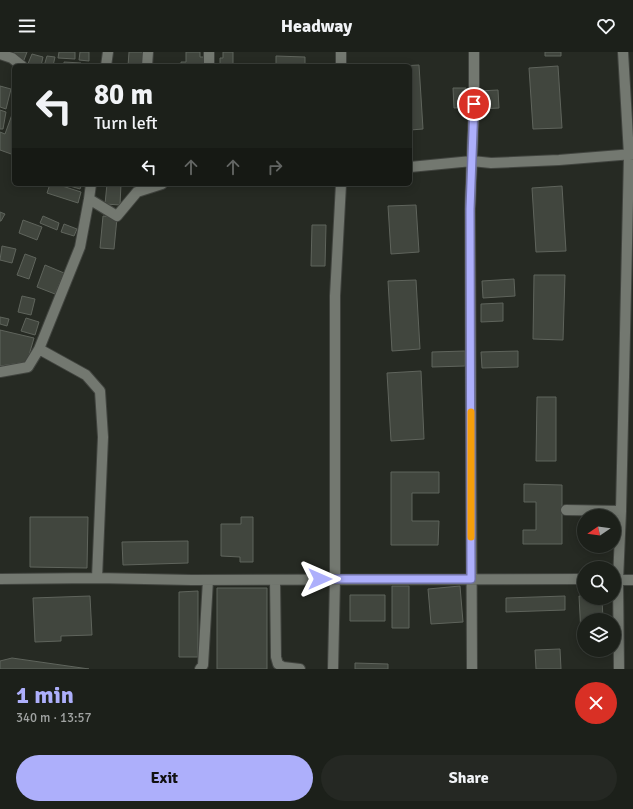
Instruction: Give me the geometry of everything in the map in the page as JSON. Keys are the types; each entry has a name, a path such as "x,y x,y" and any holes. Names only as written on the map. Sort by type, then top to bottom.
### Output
{"street":[{"path":"106,64 108,52"},
{"path":"147,64 148,52"},
{"path":"209,52 209,64"},
{"path":"341,52 341,64"},
{"path":"472,669 470,209 474,104 474,52"},
{"path":"621,511 629,286 631,155 623,52"},
{"path":"0,54 12,58 20,64"},
{"path":"412,167 472,161 491,163 529,162 631,155"},
{"path":"0,372 28,367 39,349 80,247 90,199 91,186"},
{"path":"90,199 116,216 138,188 150,186"},
{"path":"333,669 336,296 341,186"},
{"path":"39,349 86,375 100,391 103,437 97,578"},
{"path":"566,510 577,510"},
{"path":"0,579 577,579"},
{"path":"200,669 203,665 208,580"},
{"path":"275,580 276,657 278,664 283,667 300,669"},
{"path":"621,580 633,580"},
{"path":"617,605 619,669"}],"building":[{"path":"14,52 27,52 24,60 13,57"},
{"path":"59,52 75,52 75,59 58,58"},
{"path":"80,52 89,52 89,61 79,60"},
{"path":"129,52 147,52 146,64 128,64"},
{"path":"186,52 200,52 200,57 204,57 204,64 181,64 181,62 186,62"},
{"path":"223,52 233,52 233,64 220,64 220,58 223,58"},
{"path":"545,52 561,52 561,56 545,56"},
{"path":"32,54 43,57 41,64 28,64"},
{"path":"47,56 55,57 53,64 45,64"},
{"path":"276,56 305,57 305,64 276,64"},
{"path":"64,62 81,63 81,64 64,64"},
{"path":"412,65 419,65 423,129 412,130"},
{"path":"558,66 562,128 533,129 529,68"},
{"path":"0,86 11,89 6,109 0,107"},
{"path":"453,88 466,88 468,107 454,108"},
{"path":"498,90 499,108 480,109 479,91"},
{"path":"0,110 6,112 3,129 0,129"},
{"path":"12,115 12,154 0,150 0,132 5,134"},
{"path":"49,186 62,186 81,192 78,203 47,193"},
{"path":"70,186 81,186 80,189"},
{"path":"107,186 121,186 120,205 105,204"},
{"path":"562,186 566,251 536,252 532,188"},
{"path":"416,205 419,252 391,254 388,206"},
{"path":"0,212 5,214 1,221 0,221"},
{"path":"43,216 59,223 57,230 40,223"},
{"path":"103,216 117,218 114,249 100,248"},
{"path":"23,220 42,227 37,240 19,233"},
{"path":"64,224 77,229 74,236 61,232"},
{"path":"312,225 326,225 325,266 311,266"},
{"path":"2,246 16,249 12,263 0,260"},
{"path":"25,254 36,258 29,279 17,275"},
{"path":"45,265 64,273 55,294 37,287"},
{"path":"534,275 565,275 563,340 533,339"},
{"path":"514,279 515,296 483,298 482,281"},
{"path":"416,280 420,349 392,351 388,281"},
{"path":"22,296 35,299 31,315 18,312"},
{"path":"503,303 503,321 481,322 481,304"},
{"path":"0,317 9,319 7,326 0,324"},
{"path":"26,318 39,322 35,335 21,331"},
{"path":"0,330 34,338 27,362 0,366"},
{"path":"465,351 465,366 432,367 432,352"},
{"path":"518,351 518,367 482,368 481,352"},
{"path":"421,371 424,439 391,441 387,373"},
{"path":"537,397 556,397 556,461 536,461"},
{"path":"391,472 439,472 439,493 412,493 412,521 439,521 438,545 391,545"},
{"path":"524,484 562,485 562,544 523,544 523,530 536,530 536,502 524,502"},
{"path":"30,517 88,517 87,568 30,567"},
{"path":"241,517 253,517 253,562 240,562 240,557 221,556 221,524 241,524"},
{"path":"188,541 188,563 123,565 122,542"},
{"path":"392,586 409,586 409,628 392,628"},
{"path":"460,586 463,622 431,624 428,589"},
{"path":"217,588 267,588 267,669 217,669"},
{"path":"198,591 198,657 179,657 179,592"},
{"path":"350,595 385,595 385,621 350,621"},
{"path":"90,596 92,635 61,636 61,641 35,642 33,598"},
{"path":"565,596 565,610 506,612 506,598"},
{"path":"579,605 602,605 603,613 580,613"},
{"path":"560,649 561,669 536,669 535,650"},
{"path":"12,658 89,669 0,669 0,661"},
{"path":"355,663 388,664 388,669 355,669"}],"slow traffic":[{"path":"471,412 471,537"}],"route":[{"path":"320,579 471,579 470,209 474,104"}]}
